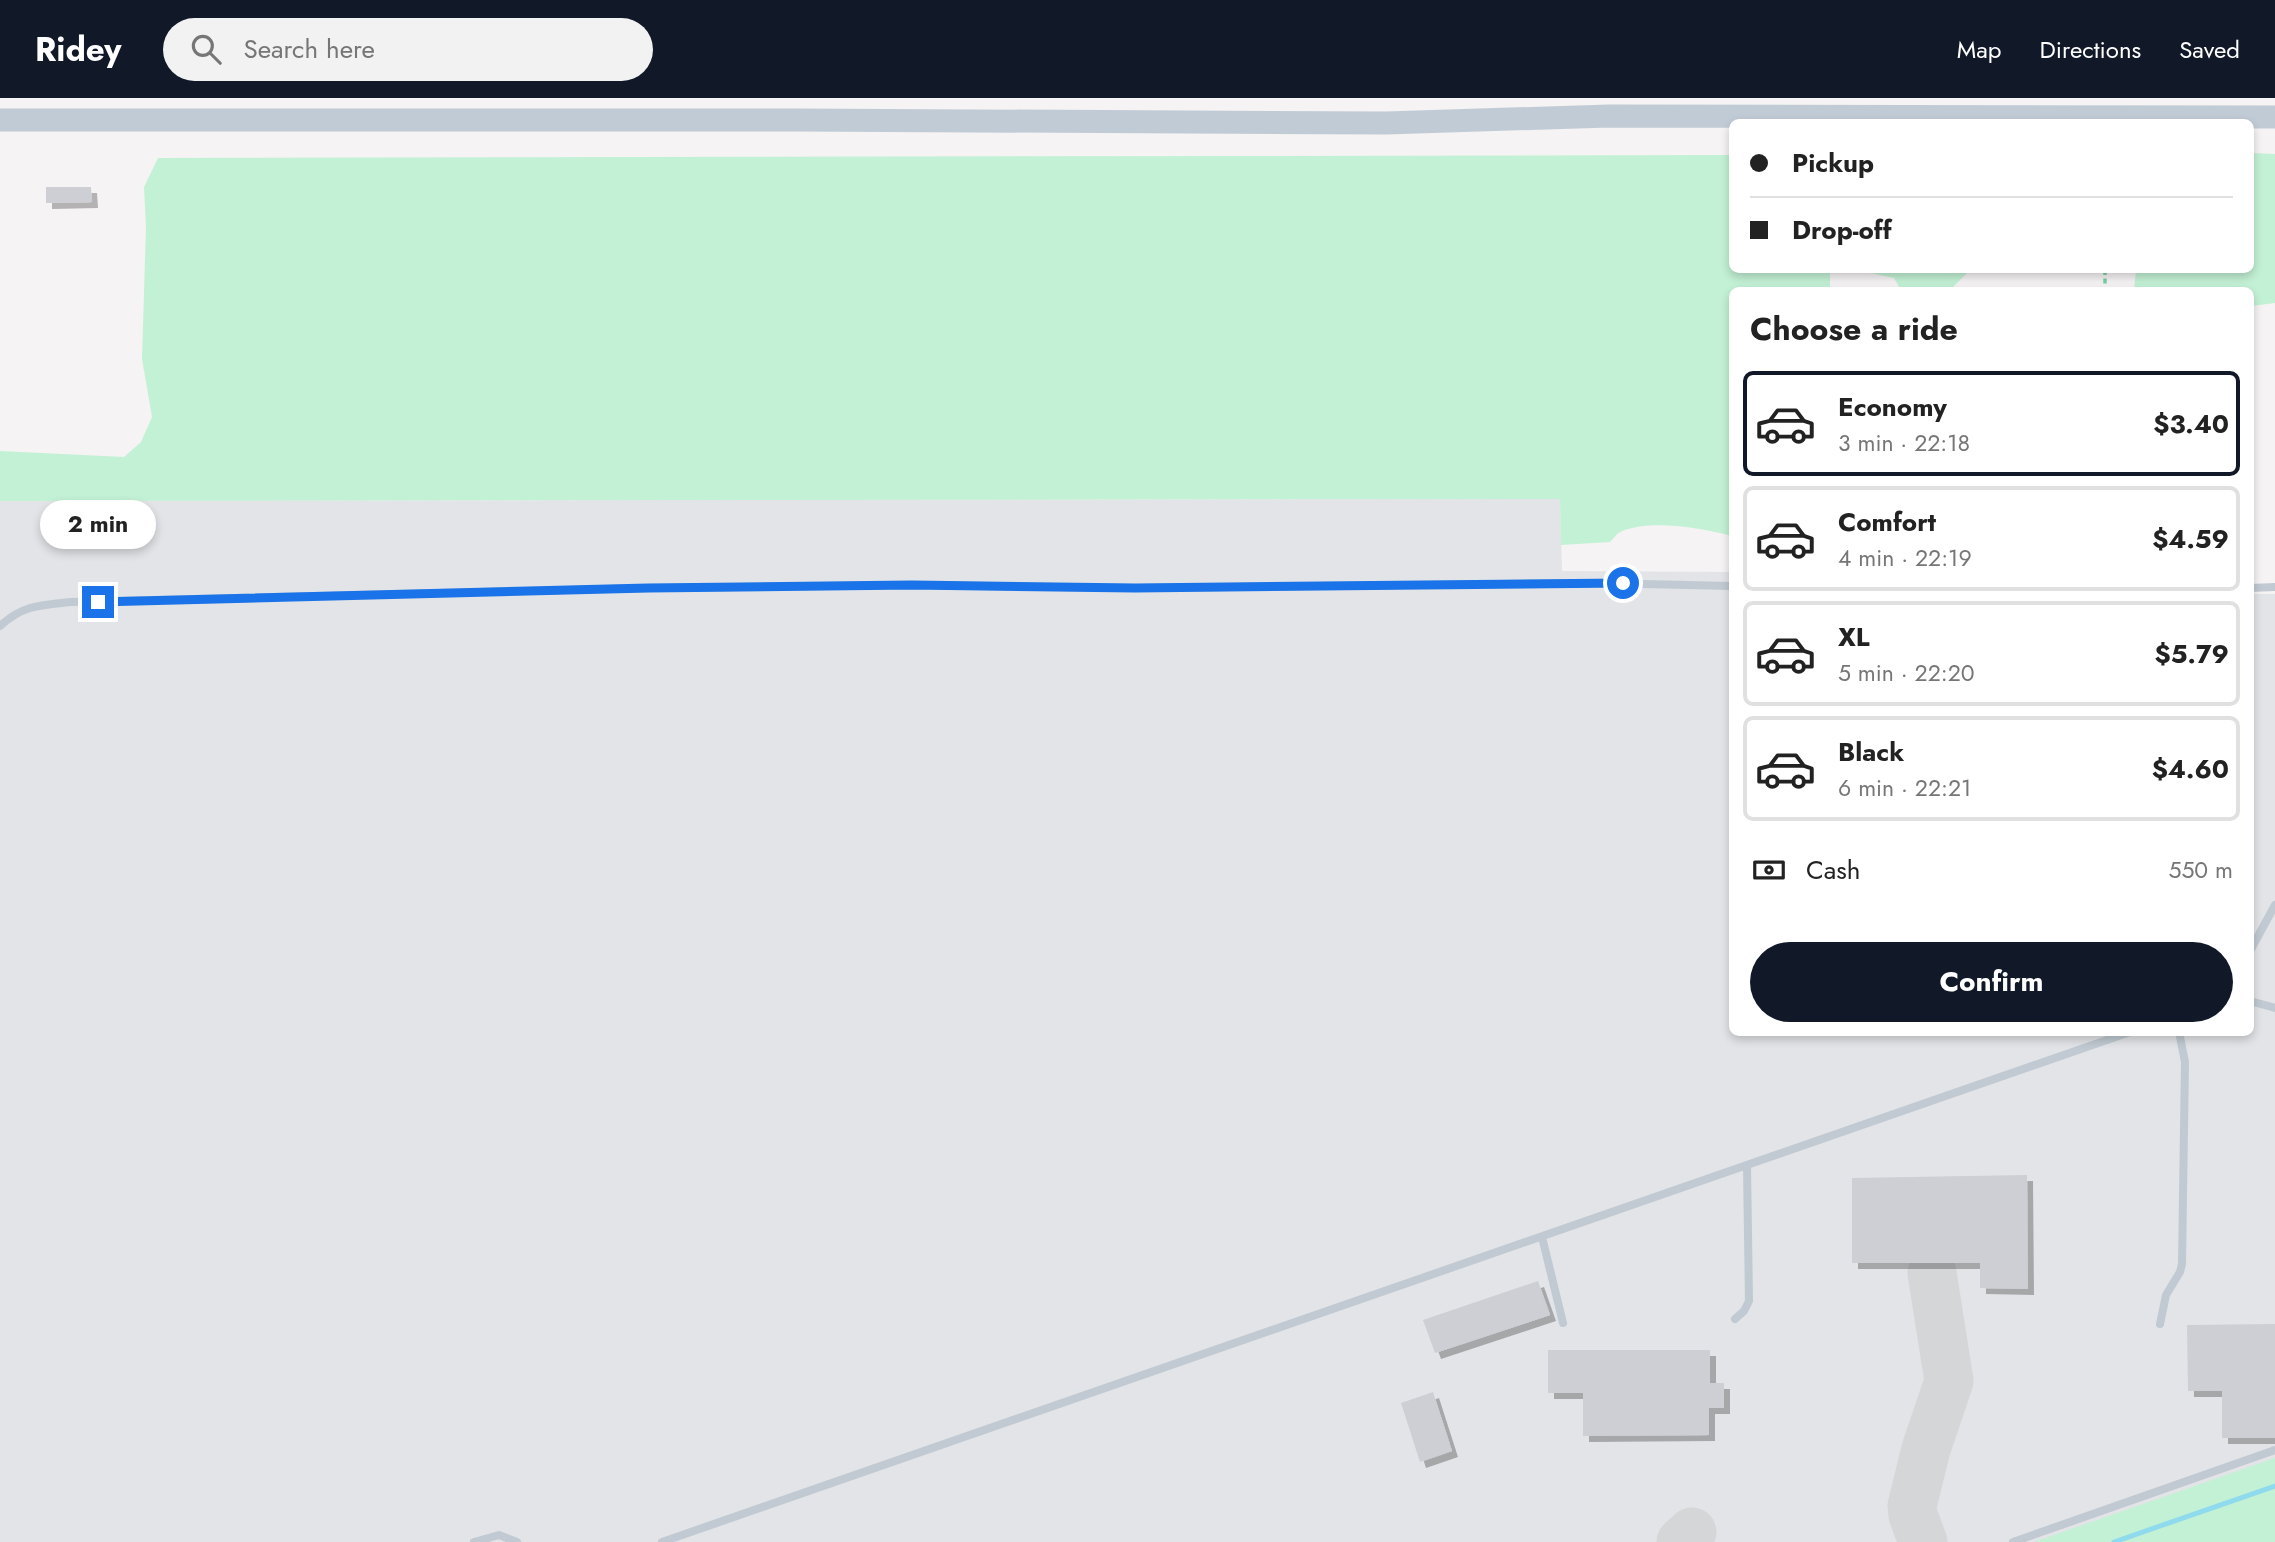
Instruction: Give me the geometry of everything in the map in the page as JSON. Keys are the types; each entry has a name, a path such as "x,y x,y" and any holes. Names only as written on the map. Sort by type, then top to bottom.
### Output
{"main road":[{"path":"0,120 1386,123 1623,116 2275,117"}],"lane":[{"path":"0,626 12,615 32,606 71,602 648,588 912,585 1149,588 1583,583 1729,586"},
{"path":"2254,588 2275,587"},
{"path":"2254,944 2275,905"},
{"path":"2254,1002 2275,1008"},
{"path":"662,1542 2119,1036"},
{"path":"2160,1324 2166,1295 2182,1264 2185,1062 2180,1036"},
{"path":"1735,1319 1744,1311 1749,1301 1747,1166"},
{"path":"1542,1237 1563,1323"},
{"path":"2012,1542 2275,1450"},
{"path":"474,1542 499,1535 517,1542"}],"shaded area":[{"path":"1560,499 1562,571 1729,572 1729,1036 2254,1036 2254,594 2275,594 2275,1542 0,1542 0,501"}],"green space":[{"path":"2254,153 2275,154 2275,303 2254,306 2254,287 2134,287 2136,273 2254,273"},
{"path":"1729,155 1729,273 1830,273 1830,287 1729,287 1729,535 1662,525 1634,527 1617,534 1610,542 1561,545 1560,499 0,501 0,451 124,457 141,442 152,417 142,359 146,227 144,187 158,158"},
{"path":"1871,273 1967,273 1954,287 1899,287 1894,278"},
{"path":"2275,1458 2275,1542 2034,1542"}],"building":[{"path":"46,187 91,187 92,202 46,203"},
{"path":"2027,1175 2028,1289 1980,1288 1980,1263 1852,1263 1852,1178"},
{"path":"1538,1281 1550,1315 1435,1353 1423,1320"},
{"path":"2275,1324 2275,1438 2222,1438 2222,1391 2188,1391 2187,1325"},
{"path":"1548,1350 1710,1350 1710,1383 1724,1383 1724,1408 1709,1408 1709,1435 1583,1436 1583,1393 1548,1393"},
{"path":"1433,1392 1452,1451 1420,1462 1401,1403"}],"waterway":[{"path":"2114,1542 2275,1486"}],"taxiway":[{"path":"1923,1542 1912,1506 1926,1449 1949,1381 1932,1273"},
{"path":"1681,1542 1692,1532"}],"route":[{"path":"98,602 648,588 912,585 1135,588 1623,583"}]}
